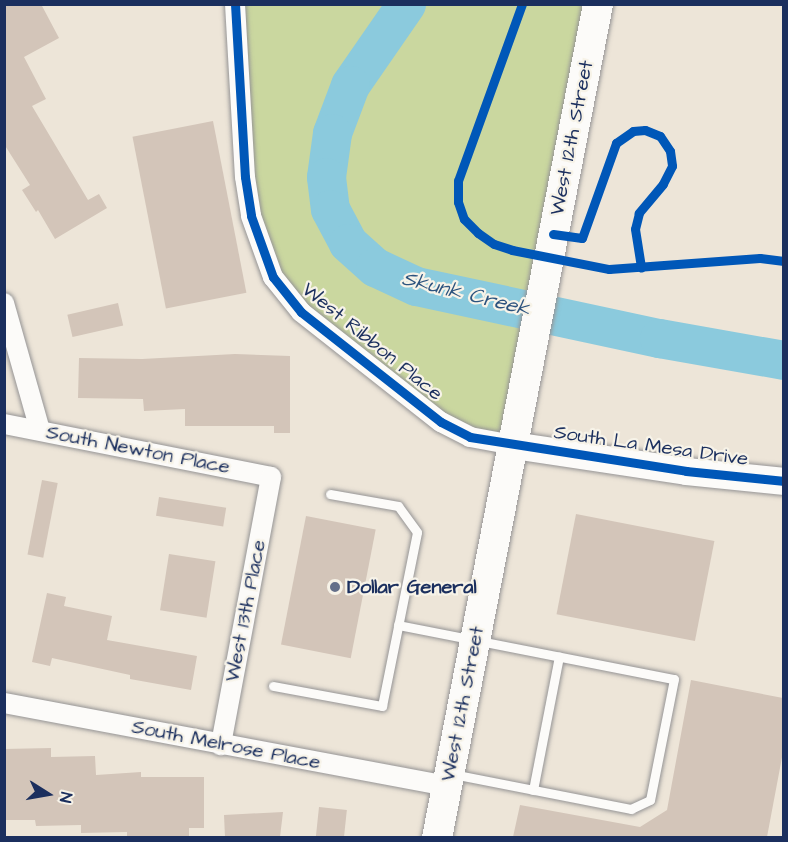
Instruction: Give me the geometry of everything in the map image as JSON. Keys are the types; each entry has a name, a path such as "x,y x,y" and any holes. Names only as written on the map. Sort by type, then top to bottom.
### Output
{"main road":[{"name":"West 12th Street","path":"437,837 598,4"}],"street":[{"name":"West Ribbon Place","path":"236,4 244,177 251,216 273,277 301,312 441,422 470,436 513,445"},
{"path":"4,303 40,430"},
{"name":"South Newton Place","path":"4,424 271,477"},
{"name":"South La Mesa Drive","path":"513,445 686,471 783,482"},
{"name":"West 13th Place","path":"221,745 271,477"},
{"name":"South Melrose Place","path":"4,703 221,745 448,779"}],"lane":[{"path":"273,686 382,706 417,532 398,506 330,494"},
{"path":"398,625 674,679 650,800 631,809 533,790 448,779"},
{"path":"533,790 559,656"}],"green space":[{"path":"233,5 599,5 513,445 441,422 301,312 265,261"}],"building":[{"path":"4,4 41,4 59,38 24,57 46,99 32,106 88,200 99,194 107,208 55,239 38,210 36,212 22,190 30,185 4,144"},
{"path":"213,121 246,293 166,308 133,137"},
{"path":"118,303 123,325 73,337 67,315"},
{"path":"235,354 290,356 290,433 274,433 274,426 185,426 185,409 144,411 143,399 78,398 79,358 142,359"},
{"path":"42,480 58,483 43,558 27,555"},
{"path":"159,497 226,508 223,526 156,516"},
{"path":"576,514 714,541 695,641 557,614"},
{"path":"306,516 376,530 351,658 281,645"},
{"path":"169,554 215,561 207,618 160,610"},
{"path":"47,593 66,597 64,606 112,616 107,640 197,656 191,690 130,679 130,675 52,658 50,666 32,662"},
{"path":"691,680 783,698 783,752 767,837 513,837 520,805 640,827 667,810"},
{"path":"51,748 51,757 95,756 96,775 141,772 141,777 204,777 204,828 189,828 189,837 127,837 127,832 81,833 81,825 36,826 35,820 4,820 4,749"},
{"path":"319,807 347,810 344,838 316,837"},
{"path":"283,812 280,837 225,837 224,815"}],"waterway":[{"name":"Skunk Creek","path":"406,4 350,85 332,133 326,177 330,209 348,243 375,267 416,286 659,338 784,360"}],"cycle path":[{"path":"235,4 245,177 251,216 273,277 301,312 441,422 470,437 686,471 784,481"},
{"path":"522,4 458,181 458,202 464,219 478,233 494,244 512,250 609,269 760,258 784,261"},
{"path":"553,234 582,238 616,143 633,131 645,130 660,136 670,151 672,166 663,184 639,213 635,229 641,268"}],"place":[{"name":"Dollar General","path":"335,587"}]}
